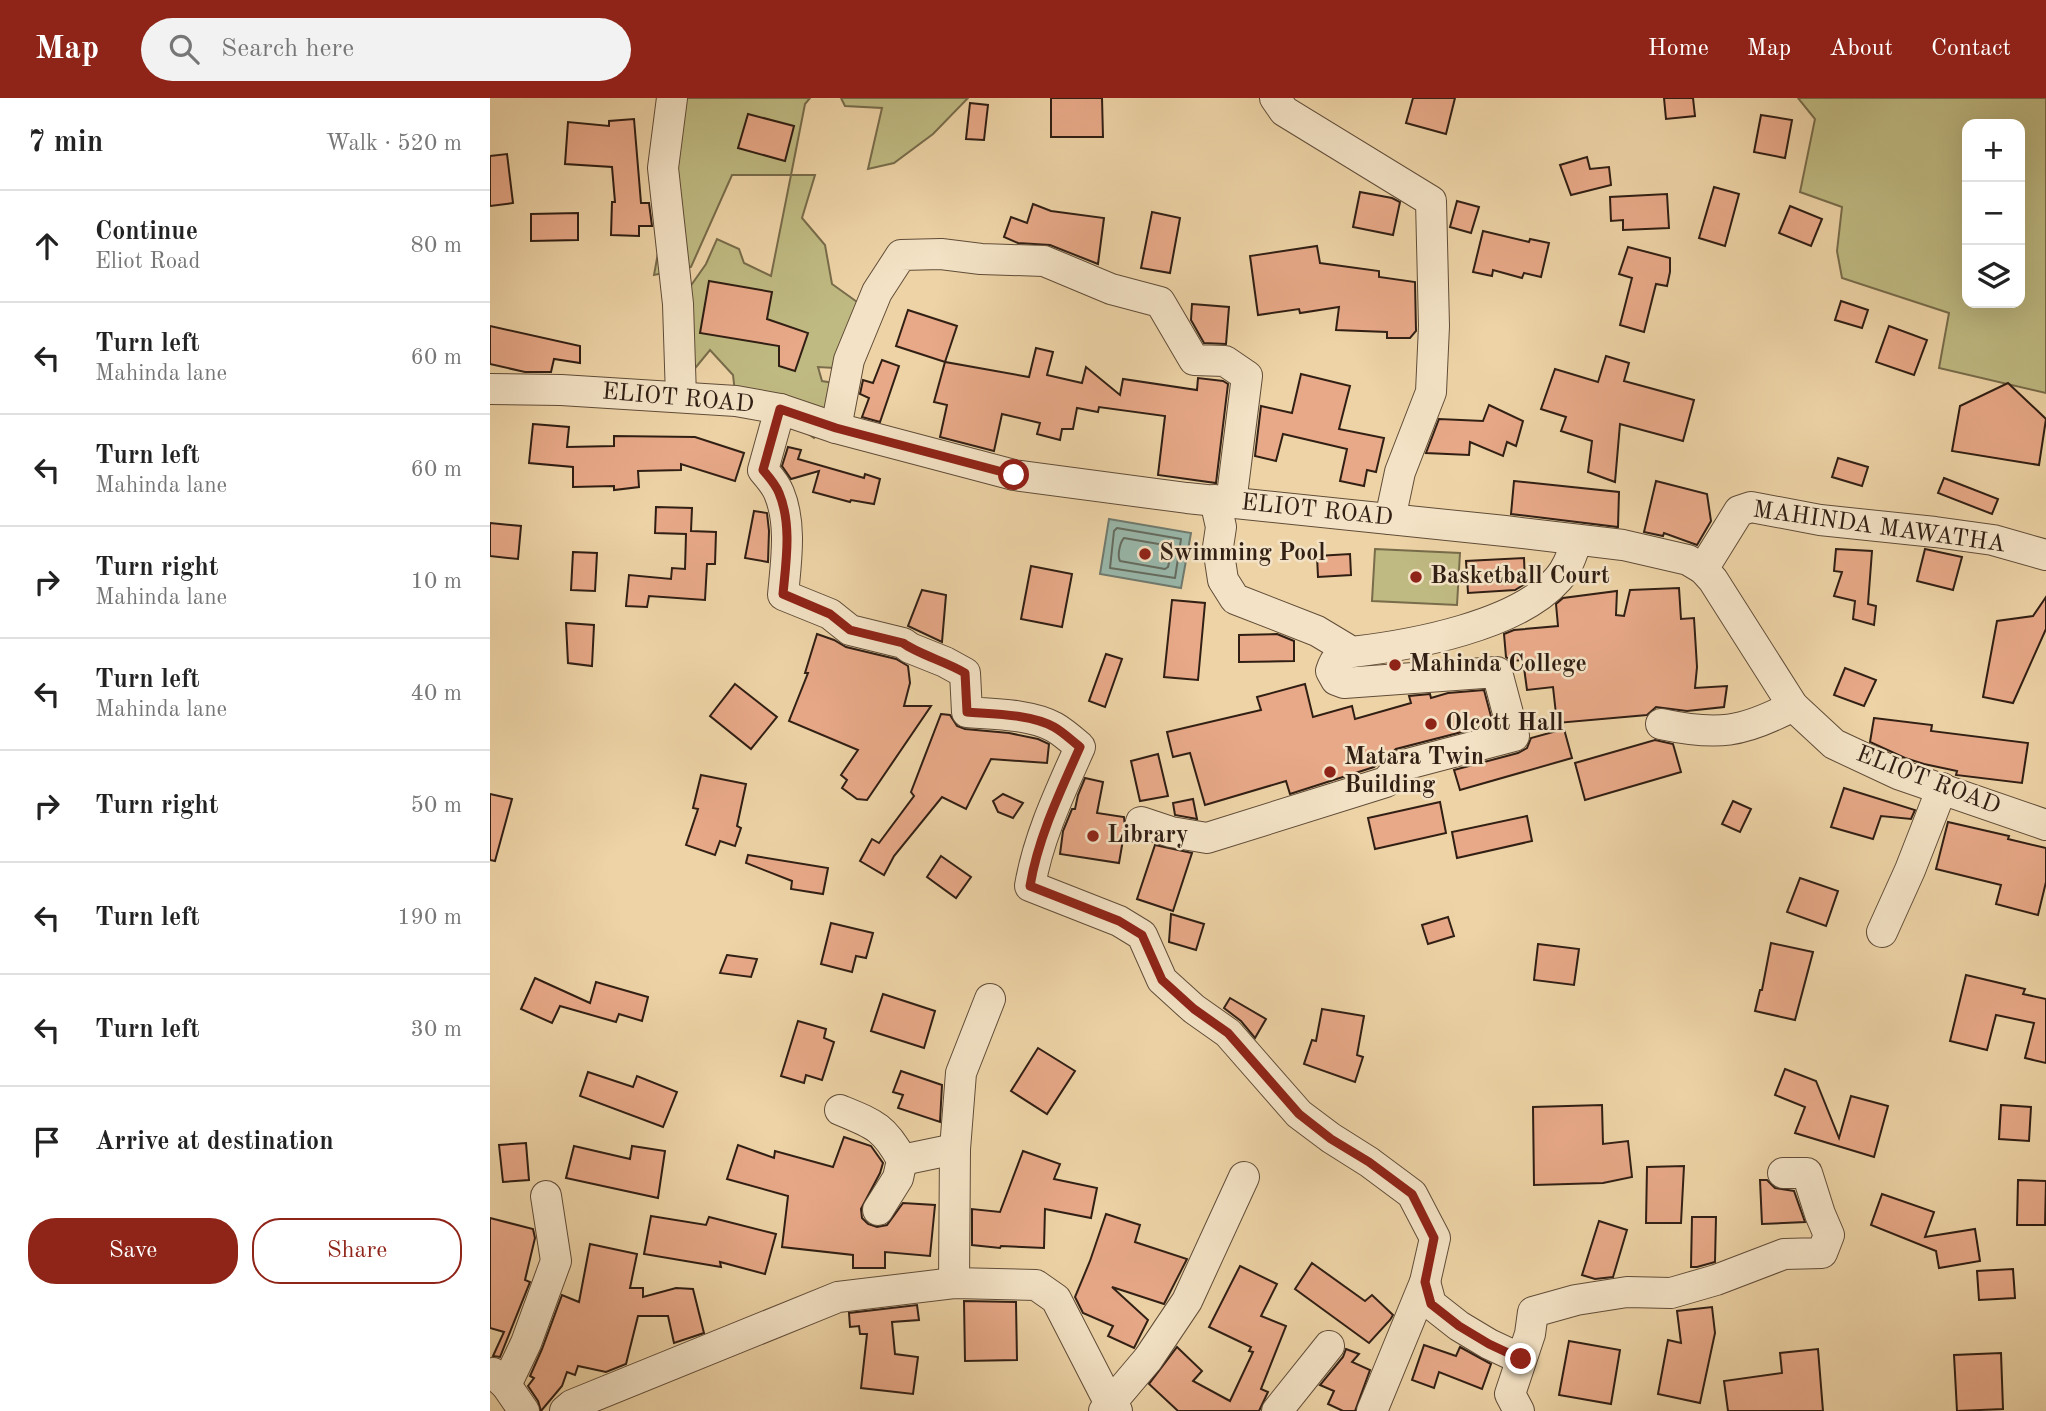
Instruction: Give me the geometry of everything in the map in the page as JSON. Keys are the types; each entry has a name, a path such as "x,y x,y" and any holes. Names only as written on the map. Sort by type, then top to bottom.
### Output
{"street":[{"path":"672,98 663,168 676,279 681,397"},
{"path":"1275,98 1284,111 1431,201 1434,326 1432,392 1400,472 1390,519"},
{"path":"836,428 849,360 877,292 901,255 941,254 981,260 1044,261 1111,289 1160,302 1194,360 1225,361 1247,376 1223,501 1218,547 1223,580 1235,599 1252,608 1317,631 1352,652"},
{"name":"ELIOT ROAD","path":"490,389 736,401 780,409 836,428 1014,475 1623,545 1688,560 1703,569 1713,580 1793,706 1834,744 1898,774 2046,825"},
{"path":"780,409 763,470 779,490 785,511 787,539 783,594 830,614 850,630 903,643 965,673 967,712 1039,721 1054,727 1080,747 1058,797 1030,886 1119,921 1142,935 1162,980 1194,1009 1228,1033 1299,1114 1412,1194 1434,1238 1425,1282 1372,1411"},
{"name":"MAHINDA MAWATHA","path":"1703,569 1739,511 1751,507 1820,520 1993,540 2046,555"},
{"path":"1141,822 1171,832 1207,838 1386,782 1400,766 1514,736 1497,672 1345,683 1336,680 1331,671 1339,655 1457,632 1489,622 1545,593 1560,577 1577,540"},
{"path":"1661,724 1705,732 1723,732 1757,723 1793,706"},
{"path":"1882,932 1942,788"},
{"path":"954,1283 955,1149 961,1073 990,999"},
{"path":"839,1110 875,1124 894,1145 902,1160 898,1178 878,1210"},
{"path":"902,1160 955,1149"},
{"path":"1519,1411 1510,1394 1533,1312 1576,1300 1627,1292 1671,1293 1716,1280 1749,1265 1784,1254 1822,1253 1829,1235 1807,1173 1783,1173"},
{"path":"565,1411 572,1405 838,1297 954,1283 1035,1285 1056,1299 1110,1409 1187,1301 1244,1177"},
{"path":"524,1411 498,1377 526,1343 556,1261 545,1196"},
{"path":"1425,1282 1431,1304 1459,1326 1521,1359"},
{"path":"1277,1411 1329,1346"}],"shaded area":[{"path":"686,98 810,98 805,104 791,175 732,175 691,267 654,275"},
{"path":"841,98 968,98 933,134 894,163 868,169 882,108 845,106"},
{"path":"1798,98 2046,98 2046,393 1939,368 1949,313 1842,278 1837,251 1842,207 1800,192 1815,119"},
{"path":"791,175 815,175 802,218 825,245 832,284 860,304 835,368 818,367 822,381 840,384 832,420 814,438 787,419 736,401 733,375 710,350 692,372 678,304 706,264 717,239 739,249 744,263 771,276"},
{"name":"Basketball Court","path":"1375,549 1460,553 1457,605 1372,601"}],"water":[{"name":"Swimming Pool","path":"1109,519 1191,533 1181,588 1100,574"}],"building":[{"path":"1051,98 1102,98 1103,137 1051,137"},
{"path":"1413,98 1455,98 1446,134 1406,123"},
{"path":"1664,98 1693,98 1695,116 1666,119"},
{"path":"970,103 988,105 984,140 966,139"},
{"path":"748,114 794,126 785,161 738,148"},
{"path":"1761,115 1792,120 1785,158 1754,152"},
{"path":"634,119 641,203 649,203 652,226 639,226 639,236 611,235 612,202 615,202 612,167 565,164 568,122 609,126 609,121"},
{"path":"507,154 513,203 490,206 490,156"},
{"path":"1587,157 1590,169 1609,167 1611,185 1571,195 1560,165"},
{"path":"1714,187 1739,194 1725,246 1699,238"},
{"path":"1360,192 1400,202 1393,235 1353,227"},
{"path":"1667,194 1669,228 1623,230 1623,220 1611,221 1610,197"},
{"path":"1457,201 1479,207 1471,233 1450,227"},
{"path":"1033,204 1051,211 1104,218 1098,264 1050,245 1018,243 1004,237 1011,217 1027,223"},
{"path":"1790,206 1822,219 1811,246 1779,233"},
{"path":"1152,212 1180,218 1170,273 1141,268"},
{"path":"578,213 578,240 531,241 531,214"},
{"path":"1483,231 1529,242 1530,239 1549,243 1541,277 1524,273 1522,278 1493,270 1492,276 1473,272"},
{"path":"1317,246 1320,263 1379,271 1379,277 1415,282 1416,331 1410,338 1387,338 1387,332 1336,330 1339,307 1300,313 1299,309 1258,315 1250,256"},
{"path":"1628,247 1670,258 1667,286 1656,284 1644,332 1620,325 1632,278 1619,274"},
{"path":"709,281 772,292 767,319 808,333 795,371 779,366 779,346 700,333"},
{"path":"1841,301 1868,310 1862,328 1835,320"},
{"path":"1192,304 1229,307 1226,344 1204,343 1191,320"},
{"path":"908,310 957,326 945,362 896,346"},
{"path":"490,326 580,346 580,363 554,359 551,372 525,372 490,364"},
{"path":"1889,326 1927,340 1914,375 1876,362"},
{"path":"1036,348 1053,352 1047,375 1082,383 1086,367 1120,395 1123,379 1197,390 1198,378 1228,384 1216,483 1158,475 1165,416 1099,407 1098,412 1077,408 1073,429 1062,429 1060,440 1037,434 1040,423 1002,414 994,451 940,437 947,405 934,402 945,362 1029,377"},
{"path":"1606,356 1629,363 1624,381 1694,400 1683,441 1620,424 1615,482 1588,472 1592,441 1561,431 1566,417 1541,409 1555,369 1598,382"},
{"path":"882,360 899,366 880,422 862,417 869,398 860,394 863,380 873,383"},
{"path":"1301,374 1350,386 1339,429 1384,438 1376,472 1367,470 1364,486 1340,481 1347,449 1283,434 1276,461 1255,456 1261,406 1292,413"},
{"path":"2008,383 2046,419 2039,465 1952,451 1960,406"},
{"path":"1489,405 1523,421 1516,446 1507,442 1503,456 1470,442 1469,455 1426,453 1439,419 1483,421"},
{"path":"533,424 569,427 567,447 614,446 614,436 695,437 744,453 735,481 681,464 681,470 638,471 639,487 614,490 614,486 573,487 573,467 529,463"},
{"path":"788,447 801,450 798,459 864,478 865,474 880,479 874,504 850,502 813,492 819,471 791,479 782,466"},
{"path":"1838,458 1868,467 1862,486 1832,477"},
{"path":"1944,478 1998,499 1992,514 1938,493"},
{"path":"1514,481 1619,492 1618,527 1511,514"},
{"path":"1656,481 1707,494 1711,521 1697,545 1664,533 1663,536 1644,532"},
{"path":"656,507 692,508 691,531 716,532 715,564 707,564 705,600 649,596 647,607 626,606 629,575 671,579 672,568 685,569 686,534 655,533"},
{"path":"754,511 767,513 768,562 745,558"},
{"path":"490,523 521,526 518,559 490,556"},
{"path":"1836,549 1872,551 1868,604 1876,606 1874,625 1853,619 1855,601 1834,596 1842,572 1834,571"},
{"path":"1925,549 1962,557 1953,590 1917,581"},
{"path":"573,552 597,553 595,591 571,590"},
{"path":"1350,554 1351,575 1318,577 1317,556"},
{"path":"1524,558 1525,584 1515,590 1468,593 1466,561"},
{"path":"1031,566 1072,574 1062,627 1021,619"},
{"path":"1679,588 1681,619 1694,618 1697,667 1695,688 1727,686 1724,707 1687,711 1656,707 1647,715 1557,723 1553,687 1527,690 1523,660 1511,661 1506,657 1504,634 1514,630 1558,626 1556,604 1563,598 1617,591 1616,615 1624,616 1630,590"},
{"path":"922,590 946,595 942,642 908,626"},
{"path":"2046,597 2046,629 2013,703 1983,697 1997,621 2033,616"},
{"path":"1172,600 1205,603 1198,680 1164,677"},
{"path":"566,623 594,625 592,666 568,663"},
{"path":"817,634 846,647 896,659 908,666 910,683 904,706 931,706 867,800 857,799 842,788 847,780 841,775 858,750 789,721 808,673 805,673"},
{"path":"1277,634 1294,641 1294,661 1239,662 1239,635"},
{"path":"1106,654 1122,659 1105,707 1089,701"},
{"path":"1845,668 1876,680 1864,706 1834,695"},
{"path":"735,684 777,717 751,749 710,716"},
{"path":"1305,684 1313,717 1352,706 1355,719 1411,703 1409,696 1430,694 1431,698 1448,693 1484,690 1493,724 1396,749 1374,767 1290,794 1286,781 1205,805 1190,753 1173,757 1167,732 1261,710 1257,697"},
{"path":"941,714 950,715 957,726 965,729 1009,733 1049,744 1047,763 991,759 966,809 942,797 894,856 884,875 860,861 872,839 879,843 914,796 911,792"},
{"path":"1874,718 1932,725 1931,731 2028,743 2022,783 1956,775 1957,771 1905,758 1870,742"},
{"path":"1564,729 1572,758 1460,790 1454,770 1518,753 1527,748 1531,738"},
{"path":"1655,740 1673,744 1681,772 1585,800 1575,763"},
{"path":"1158,754 1168,796 1140,801 1131,761"},
{"path":"701,775 746,784 737,826 741,828 735,846 720,841 715,855 686,845 698,809 693,808"},
{"name":"Library","path":"1085,778 1103,782 1097,813 1124,817 1125,828 1119,863 1060,854 1063,831 1072,809 1075,809"},
{"path":"1844,788 1915,810 1911,819 1881,816 1873,839 1831,827"},
{"path":"490,794 512,799 495,861 490,860"},
{"path":"1003,794 1023,803 1013,818 998,812 993,801"},
{"path":"1193,799 1197,819 1175,815 1173,803"},
{"path":"1733,801 1751,809 1740,832 1722,824"},
{"path":"1440,802 1446,833 1375,849 1368,818"},
{"path":"1527,816 1532,841 1457,858 1452,832"},
{"path":"1948,822 2009,836 2008,839 2046,848 2046,882 2038,915 1996,904 2001,885 1936,869"},
{"path":"1155,845 1192,853 1173,911 1137,899"},
{"path":"748,855 828,868 823,894 791,889 792,881 746,863"},
{"path":"941,856 971,877 956,898 927,877"},
{"path":"1800,878 1838,891 1826,926 1787,912"},
{"path":"1171,914 1204,924 1196,950 1169,942"},
{"path":"1448,917 1454,936 1428,944 1422,925"},
{"path":"831,923 873,933 866,958 856,956 852,972 821,964"},
{"path":"1771,943 1813,952 1795,1020 1755,1011"},
{"path":"1538,944 1579,949 1574,985 1534,980"},
{"path":"727,955 757,959 751,977 720,973"},
{"path":"1966,975 2025,989 2023,994 2046,999 2046,1063 2025,1058 2034,1023 1996,1015 1987,1050 1950,1041"},
{"path":"535,978 590,1003 596,982 648,997 642,1021 619,1014 616,1022 560,1006 552,1023 521,1009"},
{"path":"883,994 935,1011 924,1048 871,1031"},
{"path":"1230,998 1266,1019 1255,1038 1241,1021 1224,1008"},
{"path":"1322,1009 1364,1016 1357,1055 1363,1057 1355,1082 1304,1064 1312,1040 1316,1041"},
{"path":"798,1021 826,1029 824,1038 834,1042 822,1080 806,1075 804,1083 781,1076"},
{"path":"1038,1048 1075,1071 1047,1114 1011,1091"},
{"path":"1785,1069 1816,1081 1839,1138 1851,1096 1888,1106 1874,1157 1795,1133 1805,1107 1775,1095"},
{"path":"901,1071 942,1085 940,1122 898,1108 903,1095 893,1092"},
{"path":"588,1072 633,1087 637,1076 677,1092 663,1127 580,1096"},
{"path":"1602,1105 1603,1144 1628,1141 1632,1177 1603,1183 1534,1185 1533,1107"},
{"path":"2001,1105 2031,1107 2029,1141 1999,1139"},
{"path":"844,1137 871,1146 883,1163 861,1209 862,1218 868,1224 877,1227 887,1225 903,1203 935,1205 930,1256 885,1252 885,1268 853,1268 853,1255 782,1247 788,1196 727,1179 738,1145 774,1158 775,1151 833,1167"},
{"path":"526,1143 529,1180 503,1182 499,1145"},
{"path":"574,1146 630,1159 632,1146 665,1151 658,1198 566,1178"},
{"path":"1023,1151 1060,1164 1054,1179 1097,1188 1091,1218 1045,1209 1044,1248 972,1245 972,1209 1000,1212"},
{"path":"1684,1166 1681,1223 1646,1223 1647,1167"},
{"path":"1760,1180 1767,1180 1775,1188 1794,1191 1805,1222 1762,1224"},
{"path":"2018,1180 2046,1181 2045,1225 2017,1225"},
{"path":"1882,1194 1934,1212 1925,1237 1975,1229 1980,1261 1939,1268 1936,1251 1871,1225"},
{"path":"1106,1214 1140,1225 1135,1242 1187,1259 1164,1304 1112,1287 1148,1320 1134,1348 1108,1336 1113,1326 1083,1313 1075,1297"},
{"path":"651,1216 706,1225 709,1217 776,1234 765,1274 720,1262 721,1267 644,1254"},
{"path":"1692,1217 1716,1217 1715,1262 1691,1267"},
{"path":"490,1218 533,1229 535,1238 525,1280 530,1282 500,1357 493,1356 504,1332 490,1328"},
{"path":"1599,1221 1627,1230 1613,1277 1595,1279 1582,1275"},
{"path":"590,1244 637,1254 630,1288 643,1288 643,1297 676,1288 693,1289 704,1333 674,1343 668,1316 638,1316 626,1364 606,1372 578,1366 575,1375 567,1372 562,1386 541,1411 528,1386 534,1378 530,1376 562,1295 579,1302"},
{"path":"1312,1263 1365,1301 1372,1295 1393,1315 1369,1343 1295,1289"},
{"path":"1240,1266 1277,1284 1261,1316 1286,1326 1261,1389 1268,1392 1259,1411 1178,1411 1149,1384 1177,1347 1202,1371 1193,1381 1230,1401 1253,1352 1249,1351 1251,1347 1209,1327"},
{"path":"2013,1269 2015,1298 1979,1300 1977,1271"},
{"path":"964,1301 1016,1302 1017,1360 965,1361"},
{"path":"917,1305 919,1320 892,1322 895,1354 918,1357 913,1394 861,1388 867,1334 860,1334 859,1326 850,1327 849,1313"},
{"path":"1712,1307 1715,1333 1700,1403 1658,1394 1668,1340 1681,1343 1677,1311"},
{"path":"1569,1341 1620,1350 1611,1404 1559,1395"},
{"path":"1424,1345 1456,1356 1460,1347 1491,1364 1482,1389 1439,1372 1434,1388 1412,1380"},
{"path":"1346,1349 1359,1354 1352,1362 1370,1370 1355,1411 1343,1411 1328,1404 1334,1391 1320,1385 1343,1357"},
{"path":"1818,1349 1823,1411 1728,1411 1724,1381 1782,1373 1780,1353"},
{"path":"2001,1353 2003,1409 1957,1411 1954,1355"}],"place":[{"name":"Swimming Pool","path":"1145,554"},
{"name":"Basketball Court","path":"1416,577"},
{"name":"Mahinda College","path":"1395,665"},
{"name":"Olcott Hall","path":"1431,724"},
{"name":"Matara Twin Building","path":"1330,772"},
{"name":"Library","path":"1093,836"}],"route":[{"path":"1014,475 836,428 780,409 763,470 779,490 785,511 787,539 783,594 830,614 850,630 903,643 965,673 967,712 1039,721 1054,727 1080,747 1058,797 1030,886 1119,921 1142,935 1162,980 1194,1009 1228,1033 1299,1114 1412,1194 1434,1238 1425,1282 1431,1304 1459,1326 1521,1359"}]}
